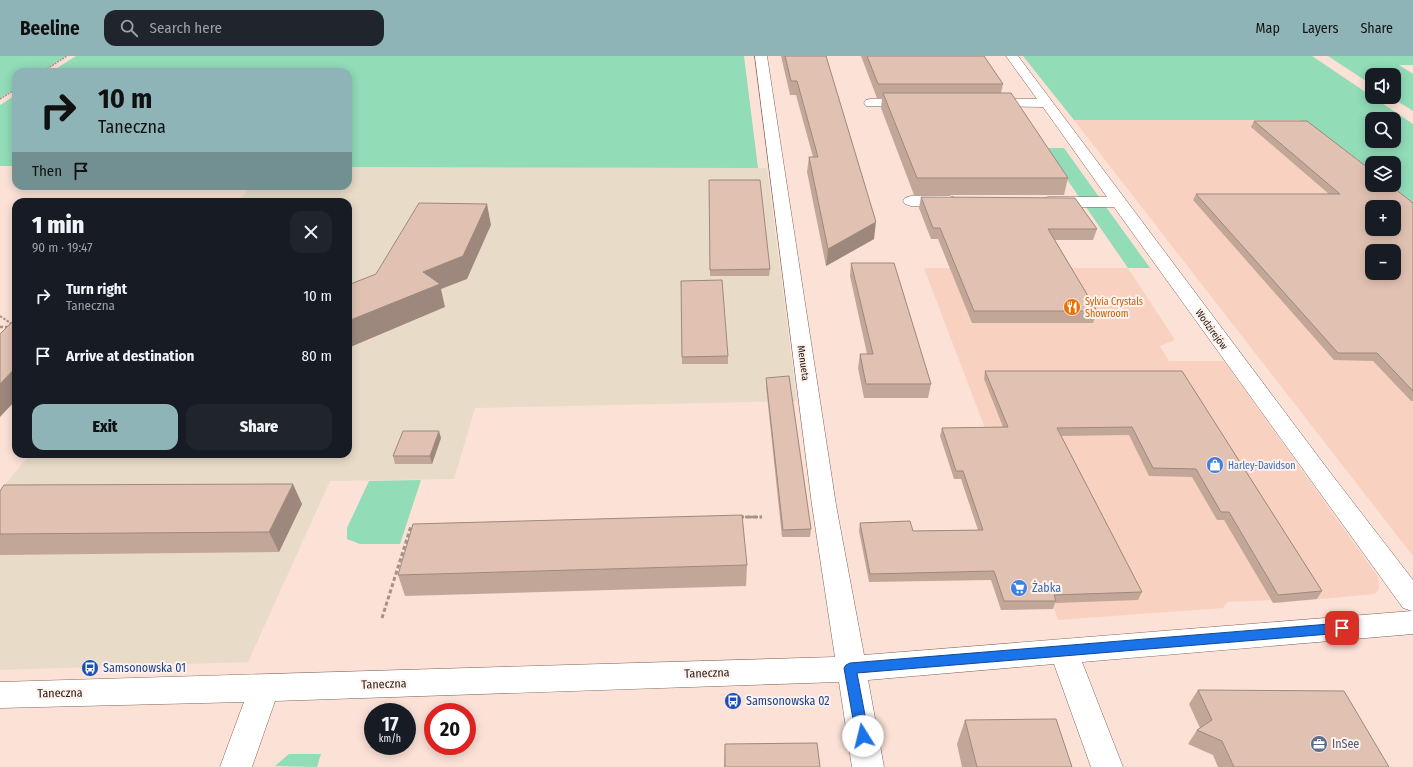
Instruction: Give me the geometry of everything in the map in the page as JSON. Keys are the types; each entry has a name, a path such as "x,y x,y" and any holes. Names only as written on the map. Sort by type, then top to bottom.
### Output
{"street":[{"name":"Menueta","path":"761,56 824,505 850,668 868,767"},
{"name":"Wodzirejów","path":"1012,56 1316,472 1413,600"},
{"path":"871,103 926,103"},
{"path":"973,103 1046,103"},
{"path":"911,201 966,201"},
{"path":"1036,202 1119,202"},
{"name":"Taneczna","path":"3,699 264,688 850,668 1413,622"},
{"path":"1063,650 1107,767"},
{"path":"236,767 264,688"}],"path":[{"path":"48,68 67,56"},
{"path":"0,99 12,92"},
{"path":"0,316 12,324"},
{"path":"0,327 12,327"},
{"path":"738,517 762,517"},
{"path":"382,618 411,526 419,526"}],"shaded area":[{"path":"1074,120 1300,120 1351,160 1365,177 1365,192 1384,192 1398,200 1365,200 1365,236 1401,236 1401,202 1413,209 1413,556"},
{"path":"352,167 767,168 797,401 475,408 454,479 330,481 248,662 0,670 0,491 27,458 352,458 352,198 241,198 248,190 352,190"},
{"path":"924,268 1128,268 1175,340 1160,346 1169,361 1224,361 1378,577 1379,589 1375,594 1276,603 1271,600 1228,602 1223,608 1058,620"}],"green space":[{"path":"0,56 66,56 47,68 12,68 12,90 0,98"},
{"path":"76,56 744,56 758,168 352,167 352,68 57,68"},
{"path":"1023,56 1312,56 1365,92 1365,104 1383,104 1395,112 1365,112 1365,148 1401,148 1401,116 1413,124 1413,209 1391,192 1401,192 1401,156 1365,156 1365,171 1300,120 1074,120"},
{"path":"1328,56 1413,56 1413,65 1399,65 1413,74 1413,111 1401,103 1401,68 1365,68 1365,80"},
{"path":"12,98 12,166 0,166 0,105"},
{"path":"1046,148 1064,148 1099,197 1079,197"},
{"path":"1086,207 1106,207 1150,268 1128,268"},
{"path":"421,480 400,544 360,544 347,539 347,528 369,481"},
{"path":"289,754 321,754 317,767 275,766"}],"building":[{"path":"785,56 826,56 876,222 828,249 809,157 818,157 797,81 791,81"},
{"path":"867,56 984,56 1003,84 878,84"},
{"path":"883,93 1011,93 1068,178 917,178"},
{"path":"1254,121 1307,121 1365,166 1365,192 1399,192 1413,203 1413,391 1377,353 1338,353 1196,194 1340,194"},
{"path":"709,180 760,180 770,269 710,270"},
{"path":"921,197 1075,198 1097,229 1048,229 1097,311 974,311 940,228 933,228"},
{"path":"419,203 487,204 463,256 423,272 440,284 352,319 352,283 376,274"},
{"path":"851,263 894,263 931,384 866,384 860,354 873,354"},
{"path":"722,280 728,356 682,357 681,281"},
{"path":"12,323 12,371 0,384 0,334"},
{"path":"985,371 1182,371 1322,591 1278,595 1229,512 1221,512 1196,469 1153,468 1132,427 1057,428 1142,592 1054,595 1056,601 1004,601 994,571 870,574 860,523 910,521 913,531 983,530 963,471 956,471 942,428 1008,427"},
{"path":"789,376 811,529 783,530 766,378"},
{"path":"403,431 439,431 430,456 393,456"},
{"path":"293,484 269,532 0,534 0,491 4,485"},
{"path":"742,515 747,565 398,575 413,524"},
{"path":"1198,690 1344,691 1389,767 1234,767 1222,741 1197,730 1212,720"},
{"path":"1056,719 1072,767 977,767 965,720"},
{"path":"817,743 820,767 725,767 725,744"}],"place":[{"name":"Sylvia Crystals Showroom","path":"1072,307"},
{"name":"Harley-Davidson","path":"1215,465"},
{"name":"Żabka","path":"1019,588"},
{"name":"Samsonowska 01","path":"90,668"},
{"name":"Samsonowska 02","path":"733,701"},
{"name":"InSee","path":"1319,744"}],"route":[{"path":"863,736 850,668 1342,628"}]}
